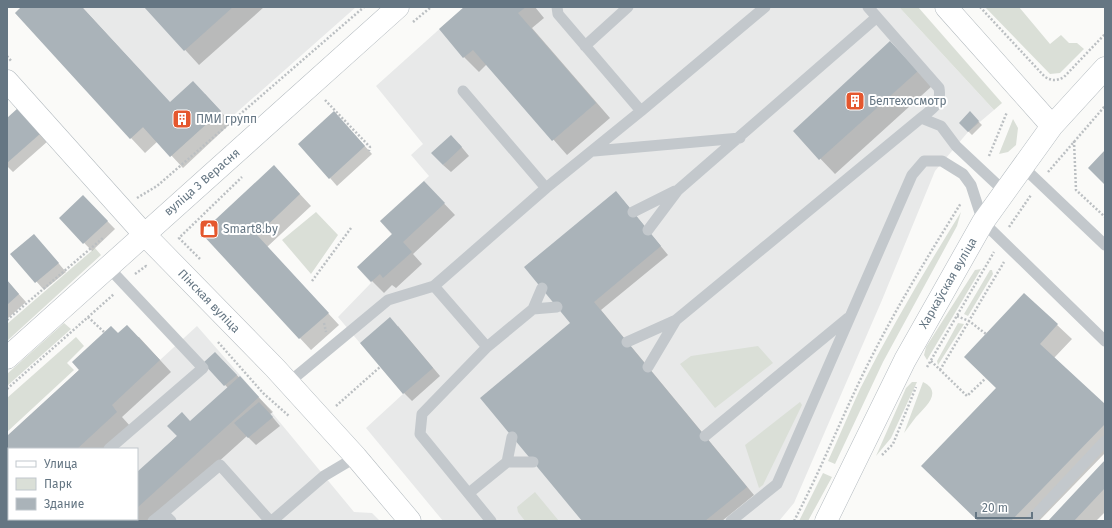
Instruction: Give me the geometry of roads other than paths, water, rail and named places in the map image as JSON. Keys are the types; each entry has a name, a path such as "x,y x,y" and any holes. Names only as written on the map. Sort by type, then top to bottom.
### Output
{"street":[{"name":"вуліца 3 Верасня","path":"7,358 398,7"},
{"path":"946,7 1052,126"},
{"name":"Харкаўская вуліца","path":"826,521 905,360 983,222 1052,126 1105,68"},
{"name":"Пінская вуліца","path":"7,81 144,234 356,457 410,521"}],"lane":[{"path":"557,7 558,14 641,111"},
{"path":"585,46 628,7"},
{"path":"288,384 388,300 434,286 546,188 594,151 765,7"},
{"path":"627,342 676,320 938,104 941,96 939,88 868,7"},
{"path":"648,230 678,190 740,138 877,18"},
{"path":"463,91 546,188"},
{"path":"921,118 941,126 956,146 1004,191"},
{"path":"594,151 740,138"},
{"path":"731,521 777,484 912,175 924,161 942,162 963,174 971,185 983,222 1011,251 1105,341"},
{"path":"1022,166 1105,245"},
{"path":"633,212 678,190"},
{"path":"108,267 203,368 110,448"},
{"path":"434,286 487,347"},
{"path":"491,521 420,434 422,414 487,347 533,310 542,288"},
{"path":"533,310 557,307"},
{"path":"705,436 850,316"},
{"path":"648,367 676,320"},
{"path":"507,462 512,437"},
{"path":"1030,521 1105,441"},
{"path":"153,521 167,517 220,465 271,521 324,476 356,457"},
{"path":"468,493 507,462 533,462"}],"place":[{"name":"Белтехосмотр","path":"855,101"},
{"name":"ПМИ групп","path":"182,119"},
{"name":"Smart8.by","path":"209,229"}]}
